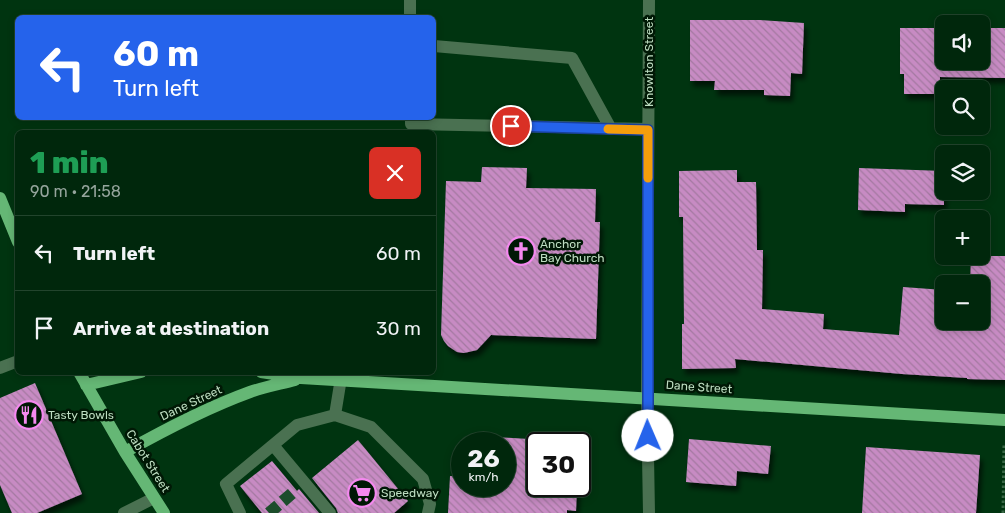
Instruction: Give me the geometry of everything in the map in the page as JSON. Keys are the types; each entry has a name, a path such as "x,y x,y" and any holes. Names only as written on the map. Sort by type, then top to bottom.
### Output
{"main road":[{"path":"0,198 15,235"},
{"name":"Cabot Street","path":"80,375 125,452 164,513"},
{"path":"86,385 129,375"},
{"name":"Dane Street","path":"281,375 301,378 342,376 647,398 1005,420"},
{"name":"Dane Street","path":"125,452 168,428 208,409 251,392 301,378"}],"street":[{"path":"410,0 410,15"},
{"name":"Knowlton Street","path":"649,0 647,398 649,513"},
{"path":"436,46 572,58 611,129"},
{"path":"411,120 411,124 648,130"},
{"path":"0,368 15,362"},
{"path":"335,415 342,376"},
{"path":"240,513 226,484 297,425 335,415 371,427 422,479 430,504 428,513"},
{"path":"274,445 300,486 327,512"},
{"path":"124,513 154,498"}],"path":[{"path":"1003,513 1005,420"}],"building":[{"path":"690,20 760,20 804,23 802,74 791,73 790,96 764,95 764,90 714,90 715,81 690,81"},
{"path":"900,28 935,28 935,70 990,70 990,28 1005,28 1005,78 940,77 940,80 935,80 935,94 904,94 904,74 900,74"},
{"name":"Anchor Bay Church","path":"482,167 527,168 526,188 596,189 595,222 600,222 596,339 491,335 477,350 464,353 457,352 444,341 441,335 446,181 481,182"},
{"path":"859,168 935,171 935,200 944,200 944,205 905,204 905,212 858,210"},
{"path":"737,170 737,182 756,182 757,250 763,250 762,309 824,314 823,329 899,335 903,287 935,289 935,330 990,330 990,275 970,275 971,265 990,265 990,256 1005,256 1005,380 902,374 735,359 736,368 682,369 682,324 684,324 683,217 679,217 679,171"},
{"path":"35,383 82,494 37,513 12,513 0,485 0,398"},
{"path":"516,438 526,439 526,497 577,497 576,511 567,510 567,513 448,513 450,476 451,497 516,497"},
{"path":"689,439 771,446 768,474 737,471 736,486 686,482"},
{"path":"358,440 408,501 394,513 338,513 312,478"},
{"path":"866,447 980,455 976,513 862,513"},
{"path":"272,461 297,491 299,489 319,513 262,513 240,486"}],"tunnel":[{"path":"269,513 296,490"}],"slow traffic":[{"path":"608,129 648,130 648,178"}],"place":[{"name":"Anchor Bay Church","path":"521,251"},
{"name":"Tasty Bowls","path":"29,415"},
{"name":"Speedway","path":"362,493"}],"route":[{"path":"511,126 648,130 648,436"}]}
